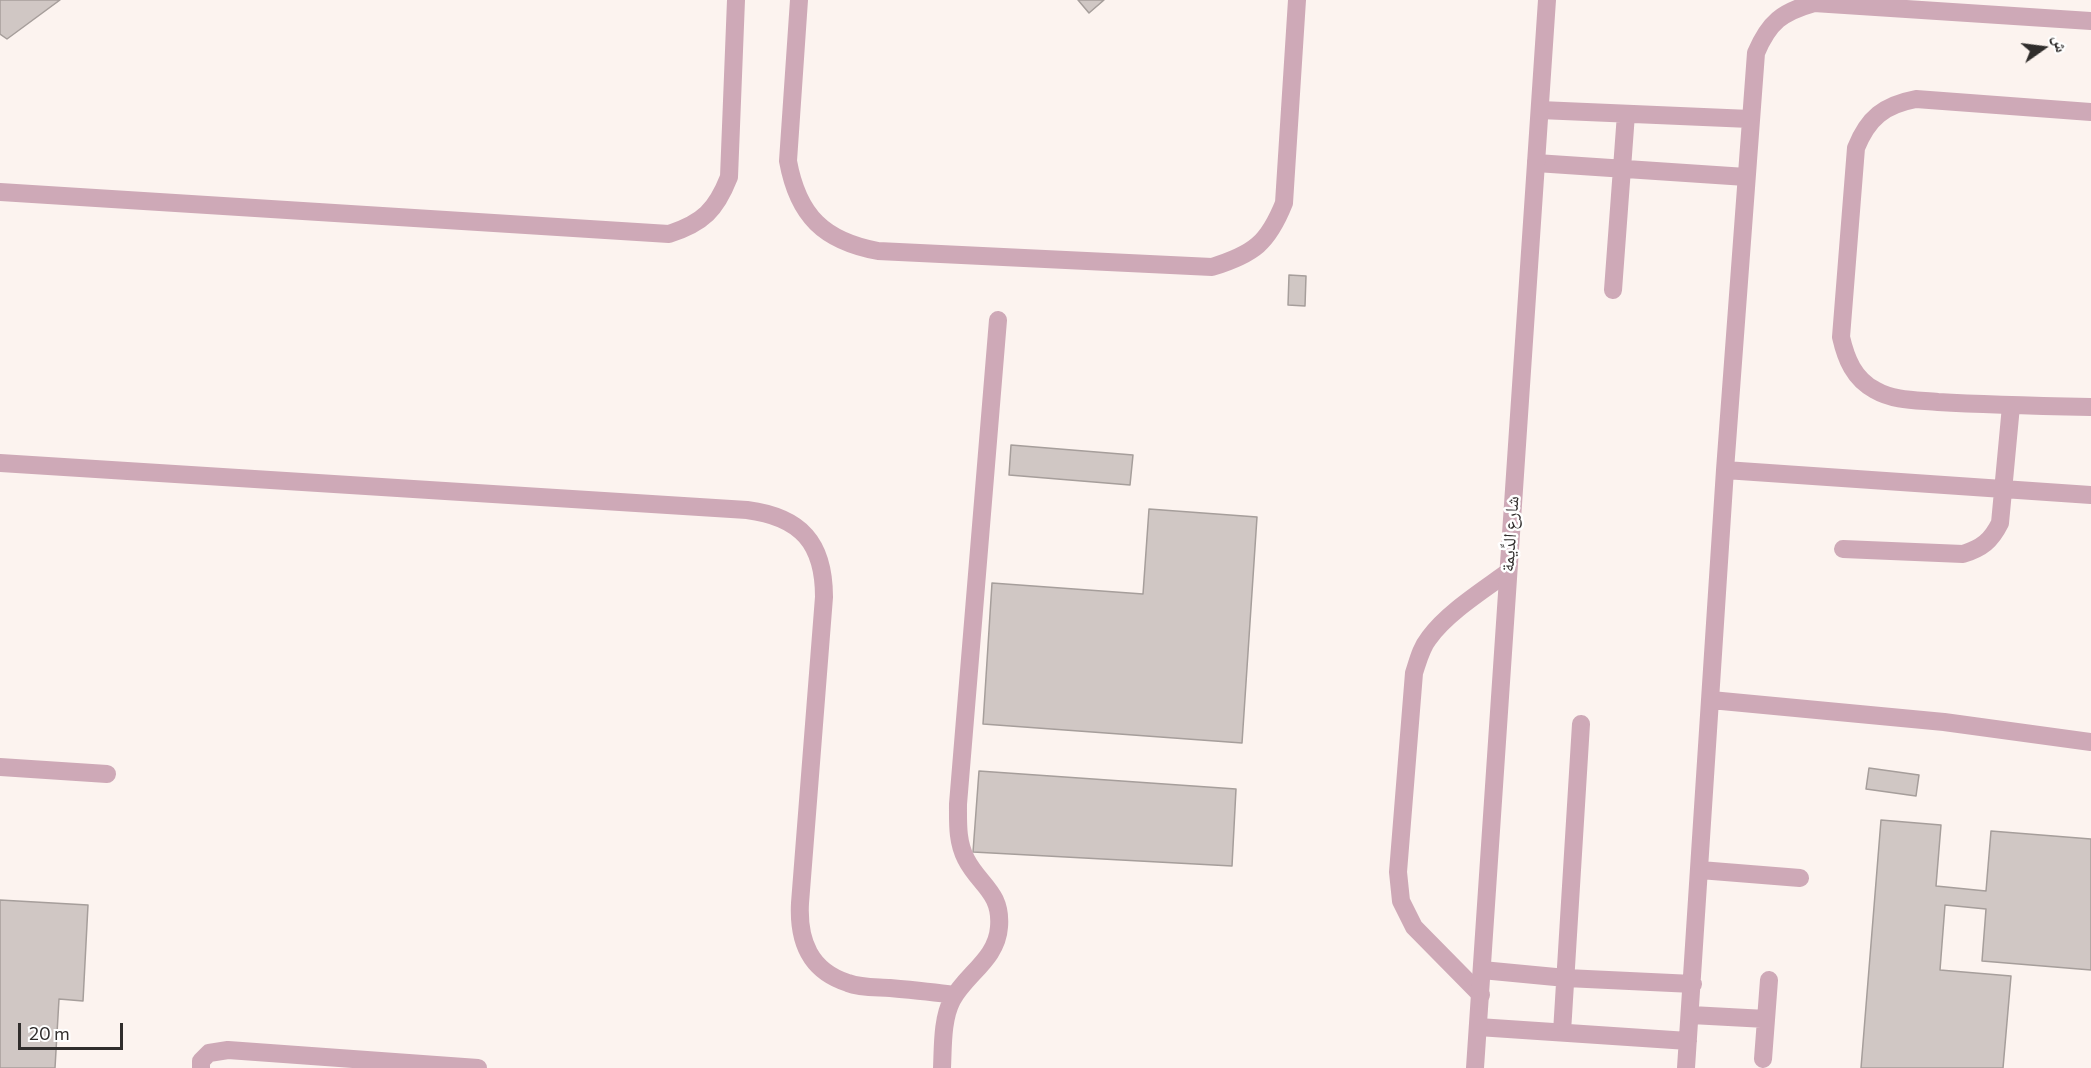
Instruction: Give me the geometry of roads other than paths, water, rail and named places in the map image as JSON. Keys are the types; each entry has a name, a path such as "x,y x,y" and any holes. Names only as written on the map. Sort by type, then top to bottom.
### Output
{"street":[{"path":"0,192 669,234 690,228 708,215 721,198 729,177 736,0"},
{"path":"799,0 788,161 792,184 802,205 816,223 834,237 856,247 878,251 1212,267 1237,259 1258,246 1274,226 1284,203 1297,0"},
{"name":"شارع الدِّيمة","path":"1475,1068 1547,0"},
{"path":"1686,1068 1725,470 1756,53 1764,34 1778,20 1794,9 1814,3 2091,21"},
{"path":"2091,112 1916,99 1900,102 1885,109 1872,119 1862,132 1856,148 1841,316 1841,338 1846,358 1857,376 1873,389 1892,398 2011,406 2091,407"},
{"path":"1540,110 1750,119"},
{"path":"1613,290 1626,114"},
{"path":"1536,163 1746,177"},
{"path":"942,1068 946,1018 951,1001 960,987 994,948 999,928 998,908 990,890 970,867 959,842 958,804 998,320"},
{"path":"1844,549 1962,554 1979,549 1992,538 2000,523 2011,406"},
{"path":"0,463 747,510 768,513 789,522 806,536 818,554 824,576 800,903 799,924 804,944 815,962 831,976 850,984 955,995"},
{"path":"1725,470 2091,495"},
{"path":"1481,995 1414,927 1401,901 1398,872 1414,672 1419,656 1427,640 1438,626 1508,572"},
{"path":"1711,700 1944,722 2091,742"},
{"path":"1562,1032 1581,724"},
{"path":"0,768 106,774"},
{"path":"1700,870 1800,878"},
{"path":"1482,970 1566,978 1693,984"},
{"path":"1763,1059 1769,980"},
{"path":"1691,1015 1766,1019"},
{"path":"1478,1028 1688,1041"},
{"path":"201,1068 201,1061 209,1053 228,1050 478,1068"}]}
